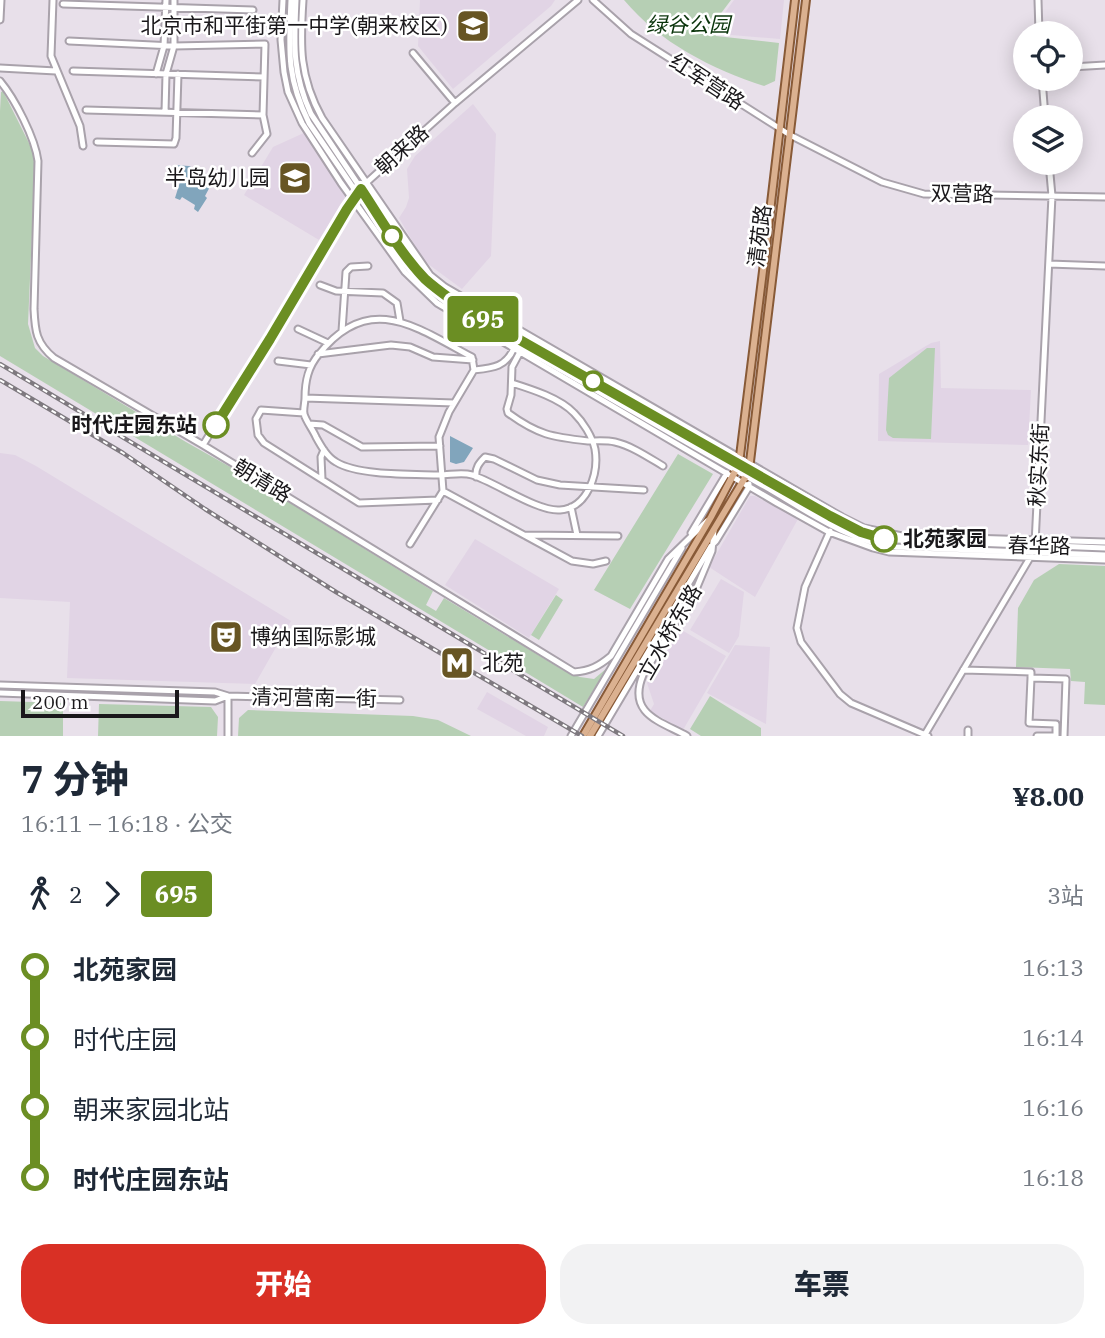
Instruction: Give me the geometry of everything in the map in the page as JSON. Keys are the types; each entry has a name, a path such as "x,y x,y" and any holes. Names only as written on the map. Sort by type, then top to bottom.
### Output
{"main road":[{"name":"清苑路","path":"583,736 711,517 735,468 795,0"},
{"name":"清苑路","path":"590,736 747,476 806,0"}],"street":[{"path":"0,20 1,0"},
{"path":"52,0 51,56 80,126 83,146"},
{"path":"283,0 282,62 288,92 302,123 424,277 439,291 519,346 735,468"},
{"path":"291,0 291,71 300,103 309,123 357,194"},
{"path":"296,0 296,72 302,91 314,119 405,272 425,293 447,310 519,346 735,468"},
{"path":"303,0 301,57 312,100 430,275 462,298 525,334 831,528 873,548 889,552 1105,560"},
{"name":"朝来路","path":"204,445 366,183 455,103 578,0"},
{"name":"红军营路","path":"593,0 631,34 790,135"},
{"path":"1038,0 1039,21"},
{"path":"156,74 164,46 166,3"},
{"path":"165,112 166,74 174,46 174,3"},
{"path":"63,4 174,3 253,10"},
{"path":"69,41 164,46 265,44 263,115 267,134 252,153"},
{"path":"414,52 455,103"},
{"path":"1083,66 1105,65"},
{"path":"0,68 56,71"},
{"path":"73,71 264,77"},
{"path":"97,142 174,144 178,74"},
{"name":"朝清路","path":"0,81 8,91 36,149 38,161 34,328 43,349 54,358 204,445 574,672 589,671 611,656 668,559 687,540"},
{"path":"86,110 263,115"},
{"name":"双营路","path":"790,135 882,182 923,194 1105,197"},
{"name":"秋实东街","path":"1035,546 1052,195 1050,175"},
{"path":"1049,264 1105,266"},
{"path":"342,331 346,272 351,267 368,266"},
{"path":"320,285 337,291 383,293 397,303 400,321"},
{"path":"410,544 443,491 443,475 439,436 449,412 474,370 472,357 425,331 400,321 372,318 351,324 328,343 311,365 305,381 304,413 324,450 335,462 352,468 380,472 443,475 470,474 540,506 558,511 576,506 589,491 595,471 595,449 589,433 572,411 540,391 512,383"},
{"path":"298,329 328,343"},
{"path":"525,334 512,368 508,413 527,427 549,436 612,441 663,466"},
{"path":"318,354 391,345 410,347 433,357 473,360"},
{"path":"474,370 505,363 519,346"},
{"path":"278,361 311,365"},
{"path":"497,366 512,374"},
{"path":"305,398 454,403"},
{"path":"304,413 261,410 256,419 258,435 264,443 359,503 438,500"},
{"path":"309,424 323,425 362,447 440,446"},
{"path":"321,479 321,457 324,450"},
{"path":"476,477 475,471 485,457 537,480 560,485 644,490"},
{"name":"春华路","path":"735,468 831,528 890,547 1035,546"},
{"name":"清苑路","path":"571,736 687,540 735,468"},
{"name":"春华路","path":"747,476 876,537 1035,546 1105,555"},
{"name":"清苑路","path":"598,736 716,541 747,476"},
{"path":"443,491 572,561 593,564 606,561"},
{"path":"570,507 577,535"},
{"path":"687,540 711,517"},
{"path":"711,546 715,528"},
{"path":"831,528 805,587 797,628 801,642 840,694 851,703 926,736 1035,546 1105,545"},
{"path":"523,535 618,536"},
{"name":"立水桥东路","path":"687,736 643,711 638,700 639,685 697,587 712,551 711,546"},
{"path":"963,670 1031,673 1029,723 1056,724 1056,736 1037,736"},
{"path":"1031,678 1066,680 1064,736"},
{"name":"清河营南一街","path":"0,684 215,692 228,696 400,700"},
{"name":"清河营南一街","path":"0,694 212,701 228,696"},
{"path":"228,696 228,736"}],"shaded area":[{"name":"北京市和平街第一中学(朝来校区)","path":"420,0 555,0 453,89 418,46"},
{"path":"734,0 784,0 780,39 719,34 716,25"},
{"path":"473,104 496,134 491,256 462,289 424,261 399,218 409,198 407,169 415,156"},
{"name":"半岛幼儿园","path":"306,132 347,195 319,240 244,195 273,147"},
{"path":"940,341 941,388 1031,390 1028,445 878,441 879,374 931,343"},
{"path":"0,453 15,455 36,466 291,621 255,684 67,678 70,602 0,598"},
{"path":"750,496 755,496 798,519 755,597 709,567"},
{"path":"475,539 559,589 529,638 445,585"},
{"path":"721,579 744,592 739,636 729,653 690,630"},
{"path":"680,629 726,656 683,730 650,711 654,704 647,683"},
{"path":"735,645 770,647 766,724 707,693"},
{"path":"487,692 548,727 544,736 526,736 477,709"}],"green space":[{"name":"绿谷公园","path":"624,0 731,0 713,24 716,36 779,43 775,81 764,86 706,63 670,42"},
{"path":"3,91 33,151 35,164 28,324 35,348 43,356 248,477 433,591 426,605 436,611 444,598 563,670 580,677 594,679 607,668 583,707 0,356 0,111"},
{"path":"927,348 935,348 931,439 893,438 886,430 889,378"},
{"path":"678,454 713,474 630,609 594,590"},
{"path":"1059,564 1105,566 1105,705 1084,704 1085,682 1071,681 1070,669 1016,667 1018,608 1034,580"},
{"path":"556,595 563,600 539,640 531,635"},
{"path":"710,696 761,728 761,736 701,736 690,729"},
{"path":"0,701 63,703 63,736 0,736"},
{"path":"99,704 211,707 218,717 217,736 98,736"},
{"path":"248,710 413,716 438,720 471,736 238,736 239,718"}],"water":[{"path":"174,165 189,166 217,180 212,183 198,212 194,209 195,205 182,197 180,200 175,198 180,182"},
{"path":"450,436 473,448 464,462 450,462"}],"railway":[{"path":"0,364 623,736"},
{"path":"0,380 123,453 336,592 582,736"}],"bus line":[{"name":"695","path":"216,425 361,189 406,256 439,291 460,306 830,516 861,532 884,539"}],"place":[{"name":"北京市和平街第一中学(朝来校区)","path":"473,26"},
{"name":"半岛幼儿园","path":"295,178"},
{"name":"时代庄园东站","path":"216,425"},
{"name":"北苑家园","path":"884,539"},
{"name":"博纳国际影城","path":"226,637"},
{"name":"北苑","path":"457,663"}]}
